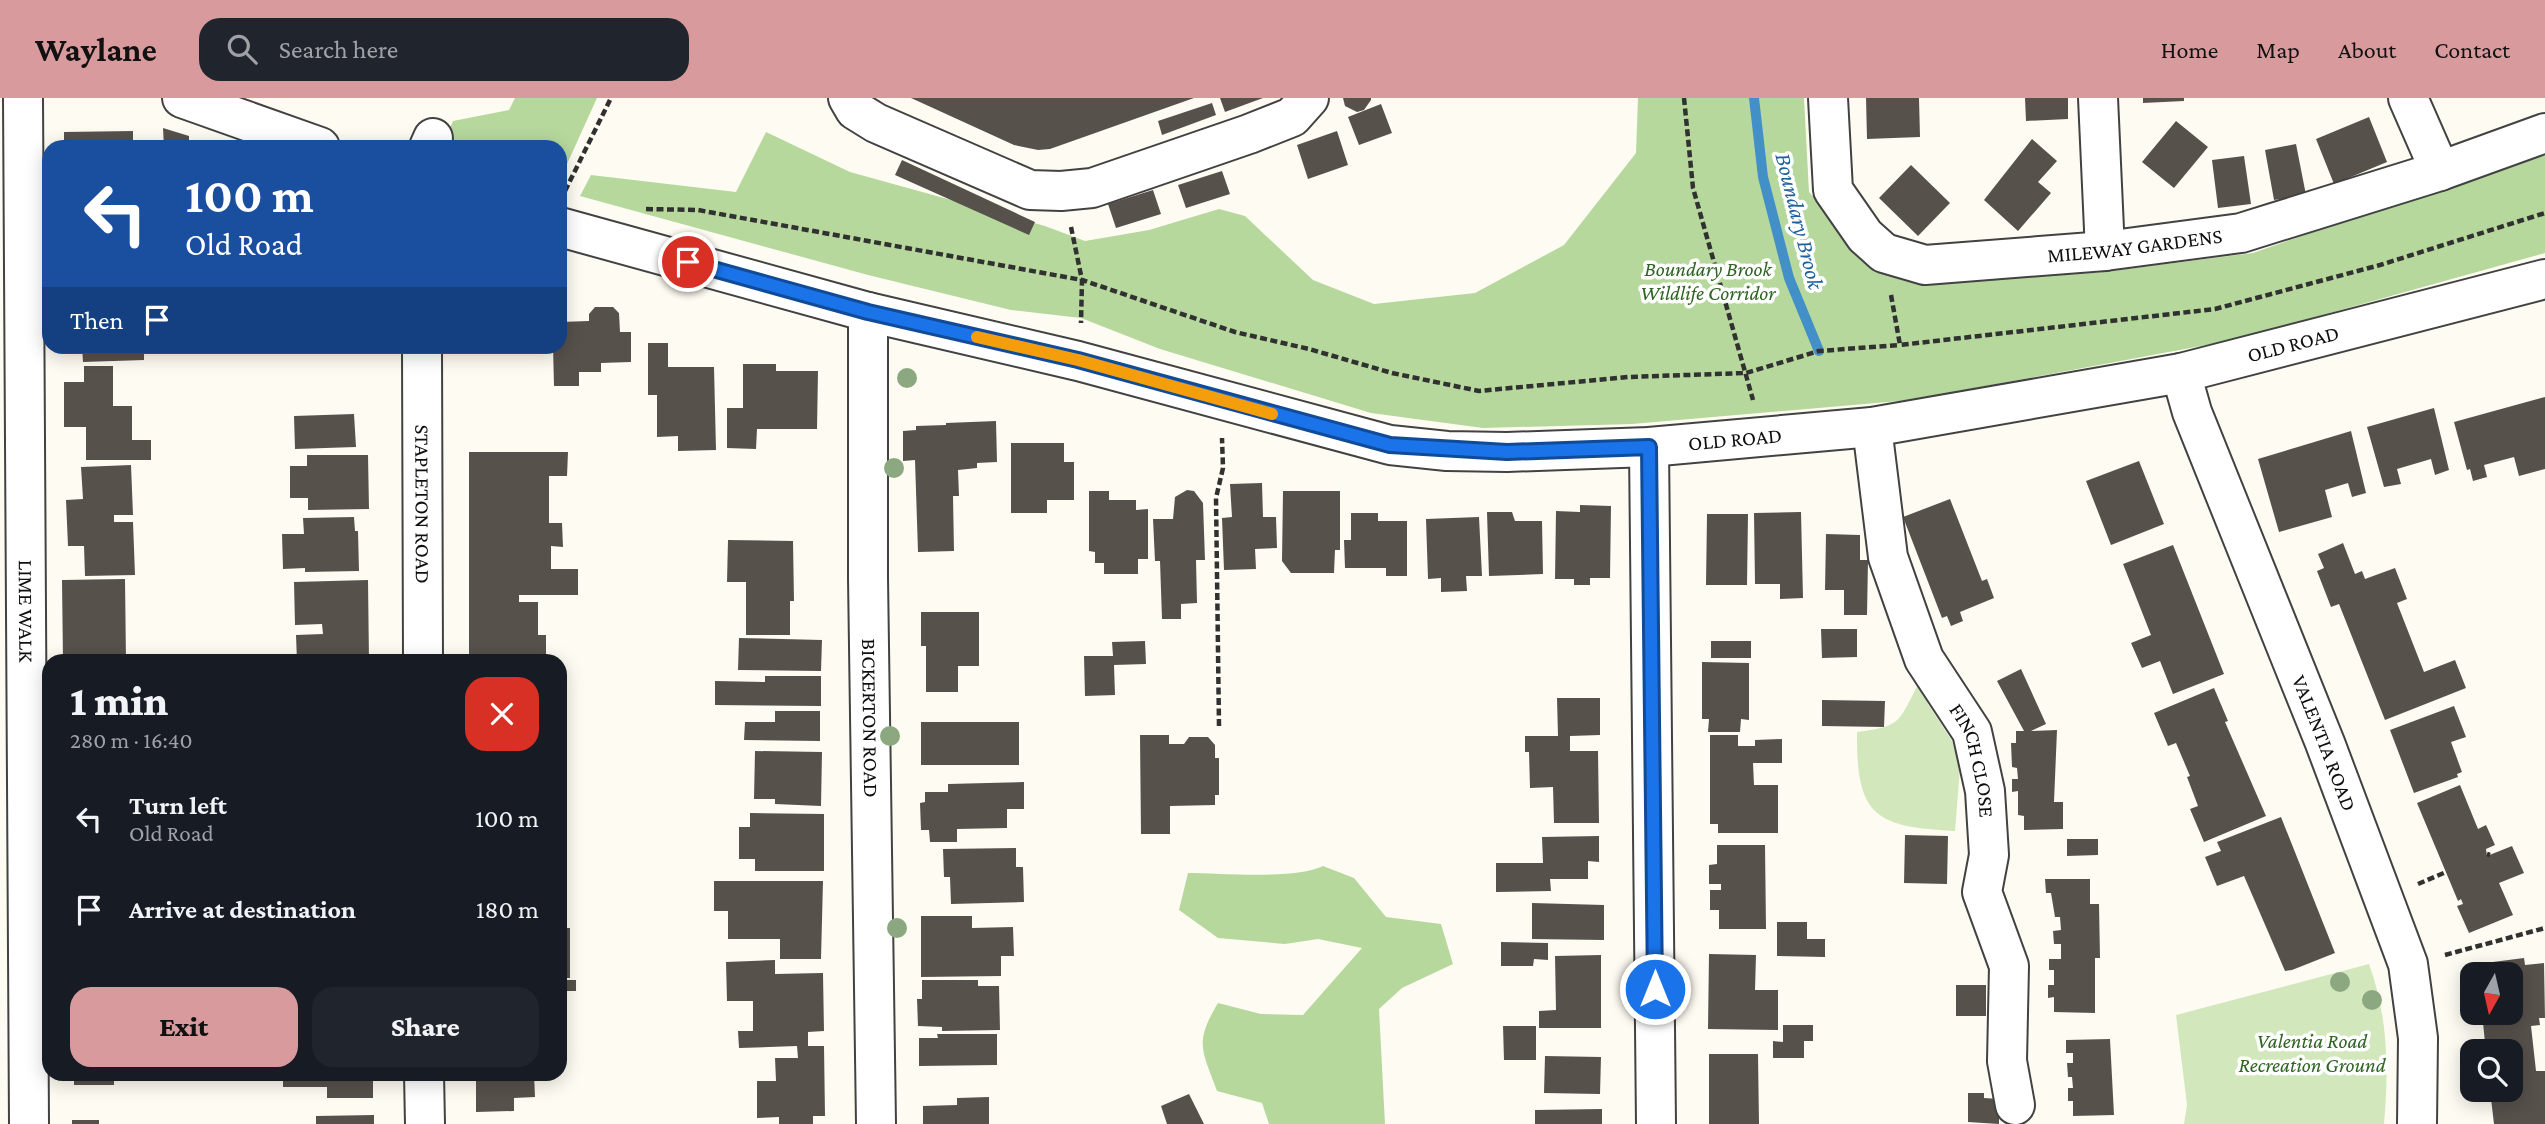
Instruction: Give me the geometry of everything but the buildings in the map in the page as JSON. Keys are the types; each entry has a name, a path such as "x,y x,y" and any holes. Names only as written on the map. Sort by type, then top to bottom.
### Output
{"street":[{"name":"LIME WALK","path":"23,98 13,907 29,1124"},
{"path":"182,98 300,140"},
{"path":"848,98 855,110 876,123 1030,190 1092,188 1255,146 1292,117 1309,98"},
{"name":"MILEWAY GARDENS","path":"1828,98 1833,190 1865,236 1884,253 1925,265 2105,251 2241,233 2440,171 2545,134"},
{"path":"2098,98 2105,251"},
{"path":"2408,98 2440,171"},
{"name":"OLD ROAD","path":"567,214 868,312 1078,360 1224,402 1390,445 1447,451 1507,452 1649,447 1872,427 2181,373 2545,279"},
{"name":"BICKERTON ROAD","path":"868,312 868,578 876,1124"},
{"name":"STAPLETON ROAD","path":"422,354 423,654"},
{"name":"VALENTIA ROAD","path":"2181,373 2192,412 2325,743 2408,964 2418,1038 2417,1124"},
{"name":"FINCH CLOSE","path":"1872,427 1879,508 1888,558 1924,659 1972,732 1983,779 1989,855 1982,891 2009,967 2007,1061 2015,1105"},
{"path":"1649,447 1656,1124"},
{"path":"424,1081 425,1124"}],"path":[{"path":"567,198 611,98"},
{"path":"1684,98 1693,188 1757,412"},
{"path":"632,208 698,210 1082,280 1235,332 1392,373 1479,391 1628,377 1746,373 1819,351 1900,345 2215,309 2380,265 2545,213"},
{"path":"1075,241 1082,280 1081,318"},
{"path":"1884,253 1900,345"},
{"path":"1219,726 1216,498 1223,468 1224,402"},
{"path":"2408,964 2545,928"}],"green space":[{"path":"515,98 597,98 567,164 567,140 445,140 453,121 509,110"},
{"name":"Boundary Brook Wildlife Corridor","path":"1638,98 1804,98 1809,192 1862,250 1905,277 2095,273 2253,253 2431,191 2545,144 2545,253 2233,340 1911,400 1632,424 1483,428 1371,413 1160,349 1081,318 1011,310 868,275 580,196 591,175 736,192 766,132 850,172 1045,226 1085,241 1149,230 1219,209 1245,216 1313,280 1374,304 1475,293 1564,245 1636,153"},
{"path":"1919,683 1925,690 1928,704 1952,741 1960,768 1955,831 1906,826 1889,820 1876,812 1866,799 1861,782 1857,732 1884,727 1898,720"},
{"path":"1323,866 1354,878 1386,917 1441,924 1453,964 1402,988 1379,1009 1385,1124 1269,1124 1262,1103 1217,1091 1204,1056 1203,1038 1218,1003 1261,1014 1303,1015 1362,948 1318,939 1285,944 1218,938 1179,910 1188,873 1276,874"},
{"name":"Valentia Road Recreation Ground","path":"2369,964 2380,1003 2386,1043 2384,1124 2184,1124 2187,1105 2176,1015"}],"waterway":[{"name":"Boundary Brook","path":"1754,98 1763,177 1789,278 1819,351"}],"slow traffic":[{"path":"977,337 1078,360 1272,414"}],"route":[{"path":"688,262 868,312 1078,360 1224,402 1390,445 1447,451 1507,452 1649,447 1655,989"}]}
